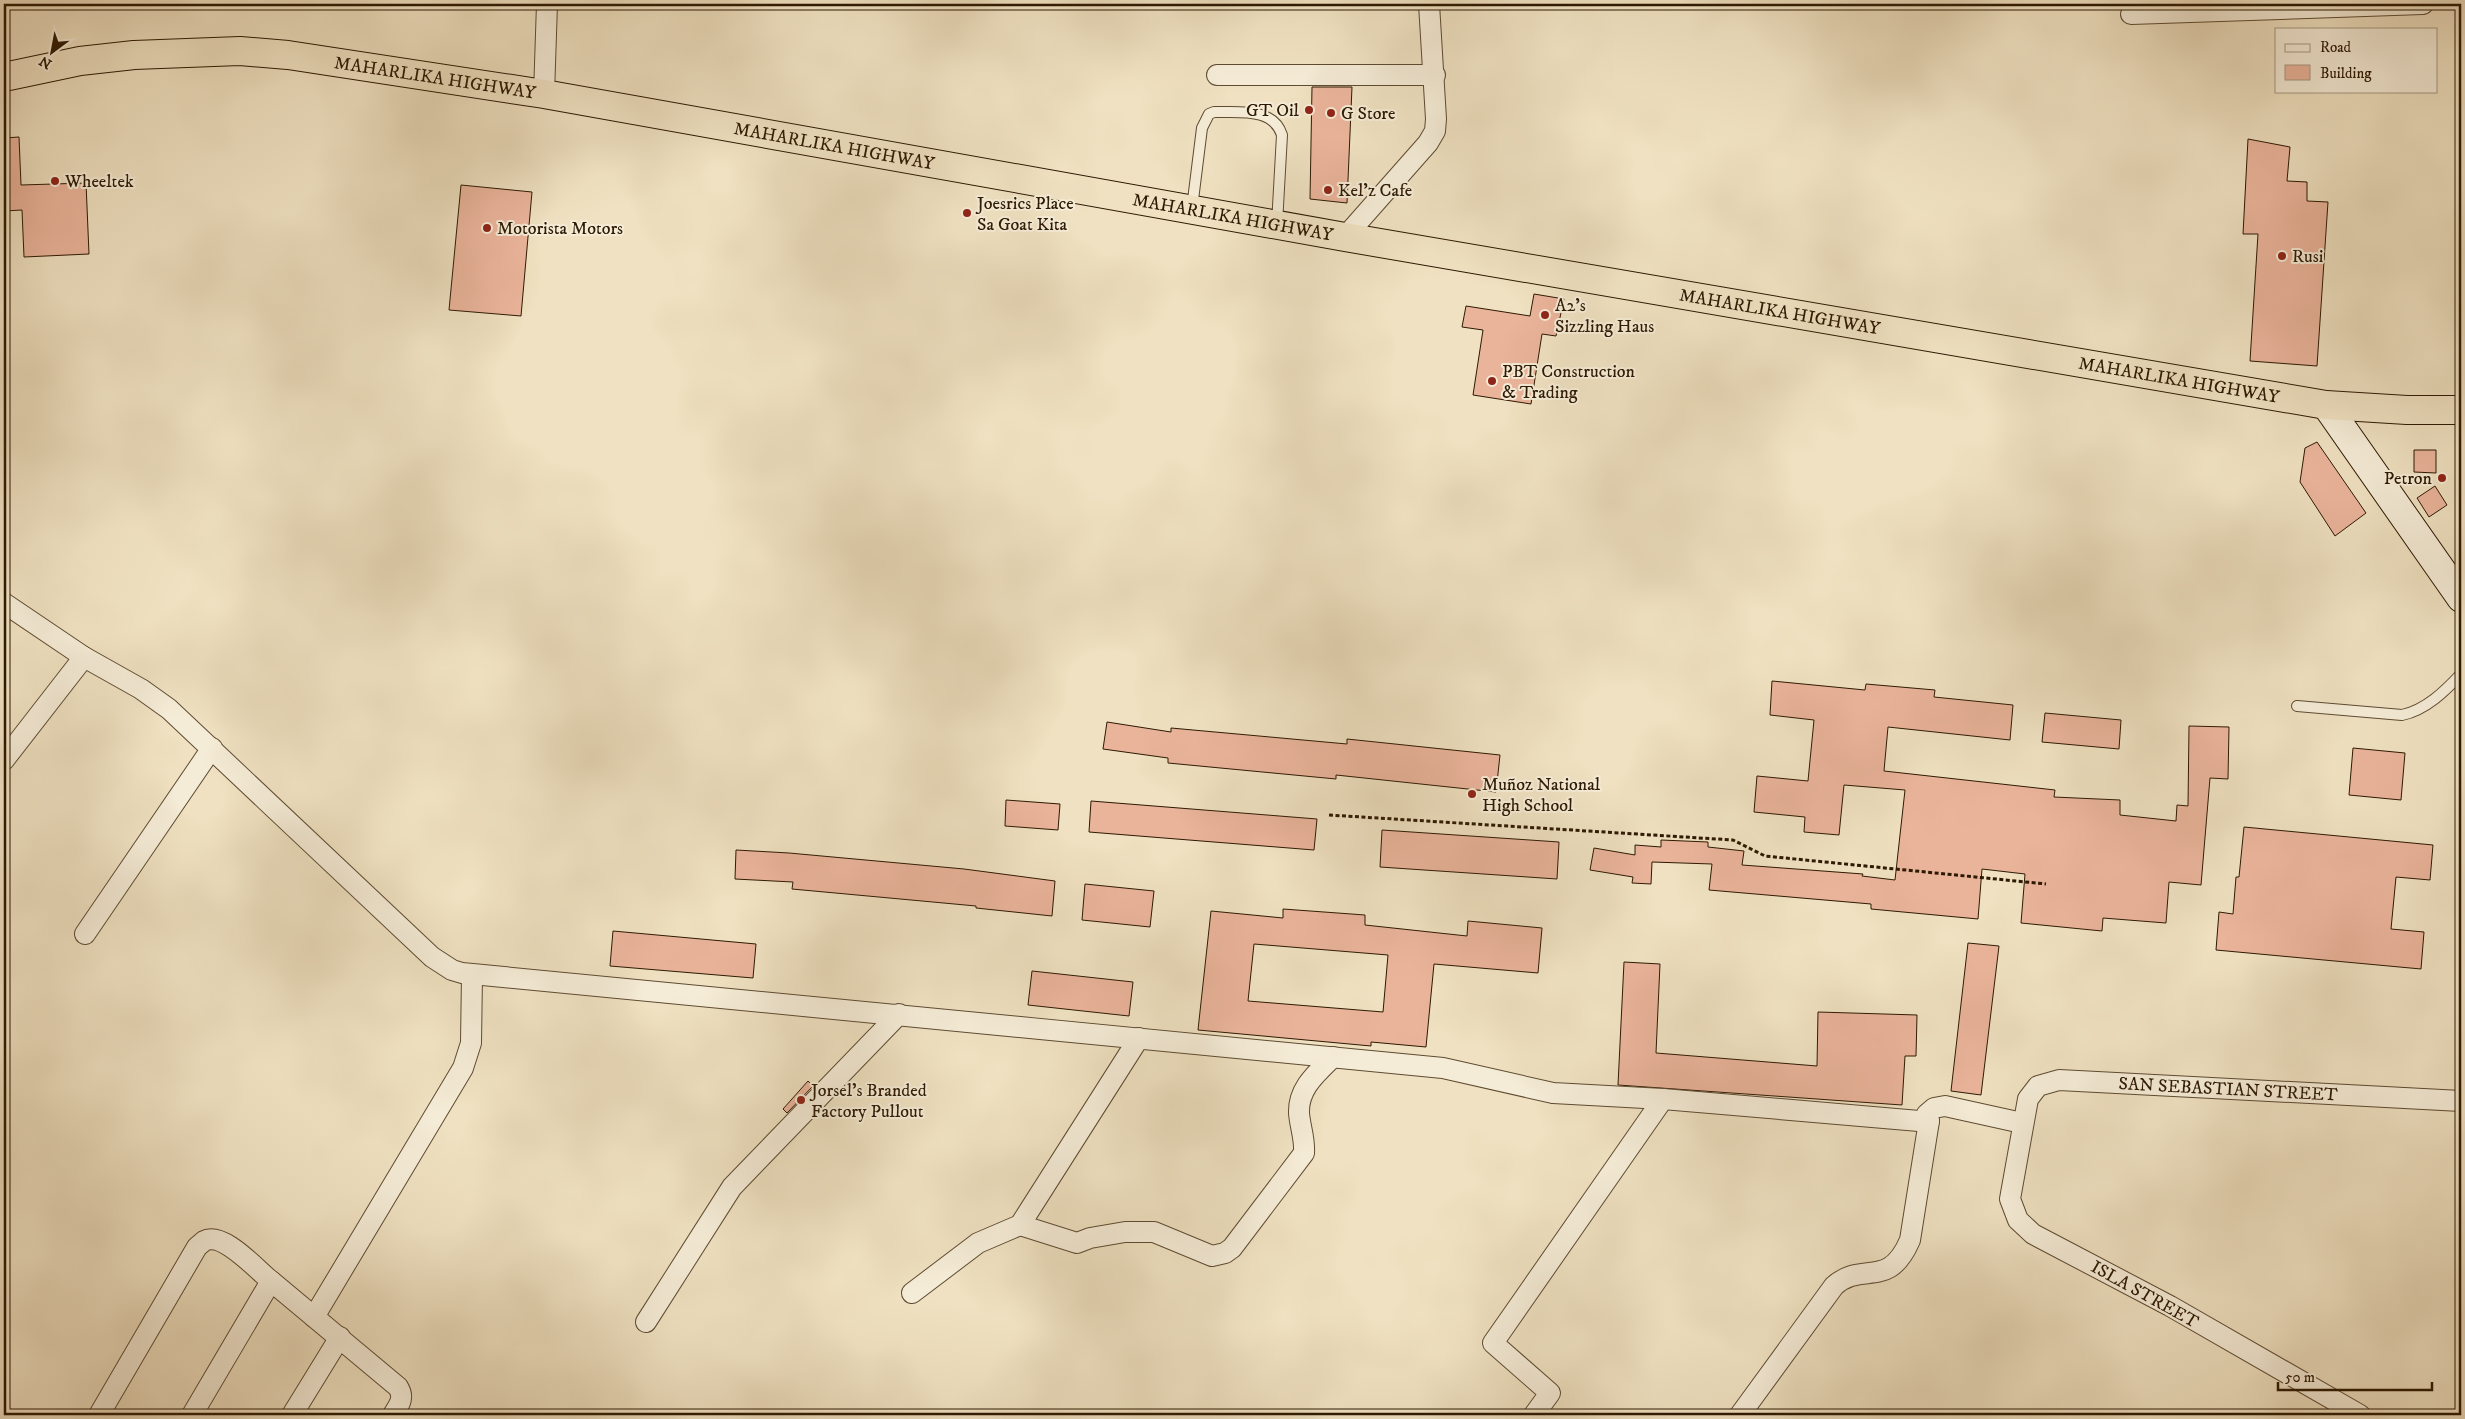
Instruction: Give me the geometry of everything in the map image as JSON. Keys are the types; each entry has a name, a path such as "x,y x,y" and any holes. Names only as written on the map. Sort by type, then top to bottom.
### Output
{"highway":[{"name":"MAHARLIKA HIGHWAY","path":"4,77 80,61 134,55 240,51 288,55 544,94 1345,237 2326,405 2407,410 2461,410"}],"main road":[{"path":"2326,405 2461,598"}],"street":[{"path":"544,94 547,4"},
{"path":"1345,237 1428,143 1435,130 1435,75 1429,4"},
{"path":"2131,14 2423,4"},
{"path":"1217,75 1435,75"},
{"path":"4,602 84,657 156,699 212,748 432,957 452,970 472,975 899,1014 1443,1068 1553,1093 1663,1099 1929,1121"},
{"path":"4,760 84,657"},
{"path":"85,934 212,748"},
{"path":"314,1316 463,1068 471,1043 472,975"},
{"path":"646,1322 732,1187 899,1014"},
{"path":"912,1293 978,1242 1020,1225 1138,1038"},
{"path":"1020,1225 1076,1243 1090,1238 1125,1232 1154,1232 1212,1256 1225,1254 1232,1248 1304,1153 1305,1139 1299,1113 1301,1093 1333,1057"},
{"name":"SAN SEBASTIAN STREET","path":"2022,1123 2028,1099 2034,1089 2042,1083 2059,1080 2461,1101"},
{"path":"1534,1415 1550,1392 1493,1343 1663,1099"},
{"path":"1740,1415 1834,1286 1848,1277 1884,1271 1894,1266 1902,1257 1910,1240 1929,1121 1927,1114 1929,1111 1945,1106 2022,1123"},
{"name":"ISLA STREET","path":"2022,1123 2010,1198 2018,1220 2027,1229 2170,1306 2360,1415"},
{"path":"99,1415 197,1248 204,1241 217,1239 227,1243 340,1337 400,1391 402,1400 393,1415"},
{"path":"192,1415 271,1281"},
{"path":"292,1415 340,1337"}],"lane":[{"path":"1191,210 1202,128 1209,114 1214,112 1267,115 1279,126 1282,135 1277,225"},
{"path":"2297,706 2402,715 2410,714 2436,697 2461,674"}],"path":[{"path":"1329,815 1733,840 1765,856 2046,884"}],"building":[{"path":"1312,87 1352,87 1347,203 1310,199"},
{"path":"19,137 21,185 86,183 89,254 24,257 22,210 4,211 4,138"},
{"path":"2248,139 2290,147 2287,181 2307,182 2307,201 2328,202 2317,366 2250,361 2258,234 2243,234"},
{"path":"461,185 532,192 521,316 449,310"},
{"path":"1534,294 1564,299 1556,336 1542,334 1531,404 1473,395 1483,330 1462,327 1466,306 1530,316"},
{"path":"2317,442 2366,513 2335,536 2300,482 2305,448"},
{"path":"2414,450 2436,450 2436,473 2414,472"},
{"path":"2435,486 2447,505 2429,517 2417,498"},
{"path":"1772,681 1865,690 1866,684 1935,690 1934,697 2013,705 2010,740 1888,727 1884,771 2055,790 2054,797 2120,800 2120,815 2176,821 2177,805 2188,806 2189,726 2229,727 2228,779 2210,778 2201,885 2169,882 2166,923 2103,918 2102,931 2021,923 2025,874 1982,869 1978,919 1871,909 1871,904 1709,890 1712,864 1652,862 1651,884 1632,883 1633,877 1590,870 1594,848 1635,855 1635,845 1661,847 1661,840 1708,842 1708,847 1744,851 1742,865 1863,874 1862,876 1895,880 1905,790 1844,785 1839,835 1804,832 1805,817 1754,812 1757,776 1808,781 1814,720 1770,715"},
{"path":"2045,713 2121,720 2119,749 2042,742"},
{"path":"1107,722 1171,732 1171,728 1347,744 1347,739 1500,755 1496,792 1336,775 1336,779 1168,763 1168,758 1103,749"},
{"path":"2353,748 2405,753 2401,800 2349,795"},
{"path":"1006,800 1060,804 1058,830 1005,826"},
{"path":"1091,801 1317,819 1314,850 1089,832"},
{"path":"2244,827 2433,845 2430,880 2396,877 2391,929 2424,932 2421,969 2216,950 2219,912 2233,914 2236,877 2239,877"},
{"path":"1382,830 1559,842 1557,879 1380,867"},
{"path":"736,850 964,869 1055,881 1052,916 976,908 976,906 792,889 793,882 735,879"},
{"path":"1085,884 1154,891 1150,927 1082,920"},
{"path":"1283,909 1365,915 1365,925 1467,936 1468,921 1542,928 1538,973 1434,964 1426,1047 1371,1042 1371,1046 1198,1030 1211,911 1283,918","holes":["1254,944 1388,955 1383,1012 1248,1001"]},
{"path":"613,931 756,944 753,978 610,966"},
{"path":"1968,943 1999,946 1981,1095 1951,1091"},
{"path":"1624,962 1660,964 1656,1053 1817,1066 1818,1012 1917,1015 1916,1056 1905,1056 1902,1105 1618,1085"},
{"path":"1032,971 1133,982 1129,1016 1028,1005"},
{"path":"808,1081 813,1086 787,1113 783,1109"}],"place":[{"name":"GT Oil","path":"1309,110"},
{"name":"G Store","path":"1331,113"},
{"name":"Wheeltek","path":"55,181"},
{"name":"Kel’z Cafe","path":"1328,190"},
{"name":"Joesrics Place Sa Goat Kita","path":"967,213"},
{"name":"Motorista Motors","path":"487,228"},
{"name":"Rusi","path":"2282,256"},
{"name":"A2’s Sizzling Haus","path":"1545,315"},
{"name":"PBT Construction & Trading","path":"1492,381"},
{"name":"Petron","path":"2442,478"},
{"name":"Muñoz National High School","path":"1472,794"},
{"name":"Jorsel's Branded Factory Pullout","path":"801,1100"}]}
